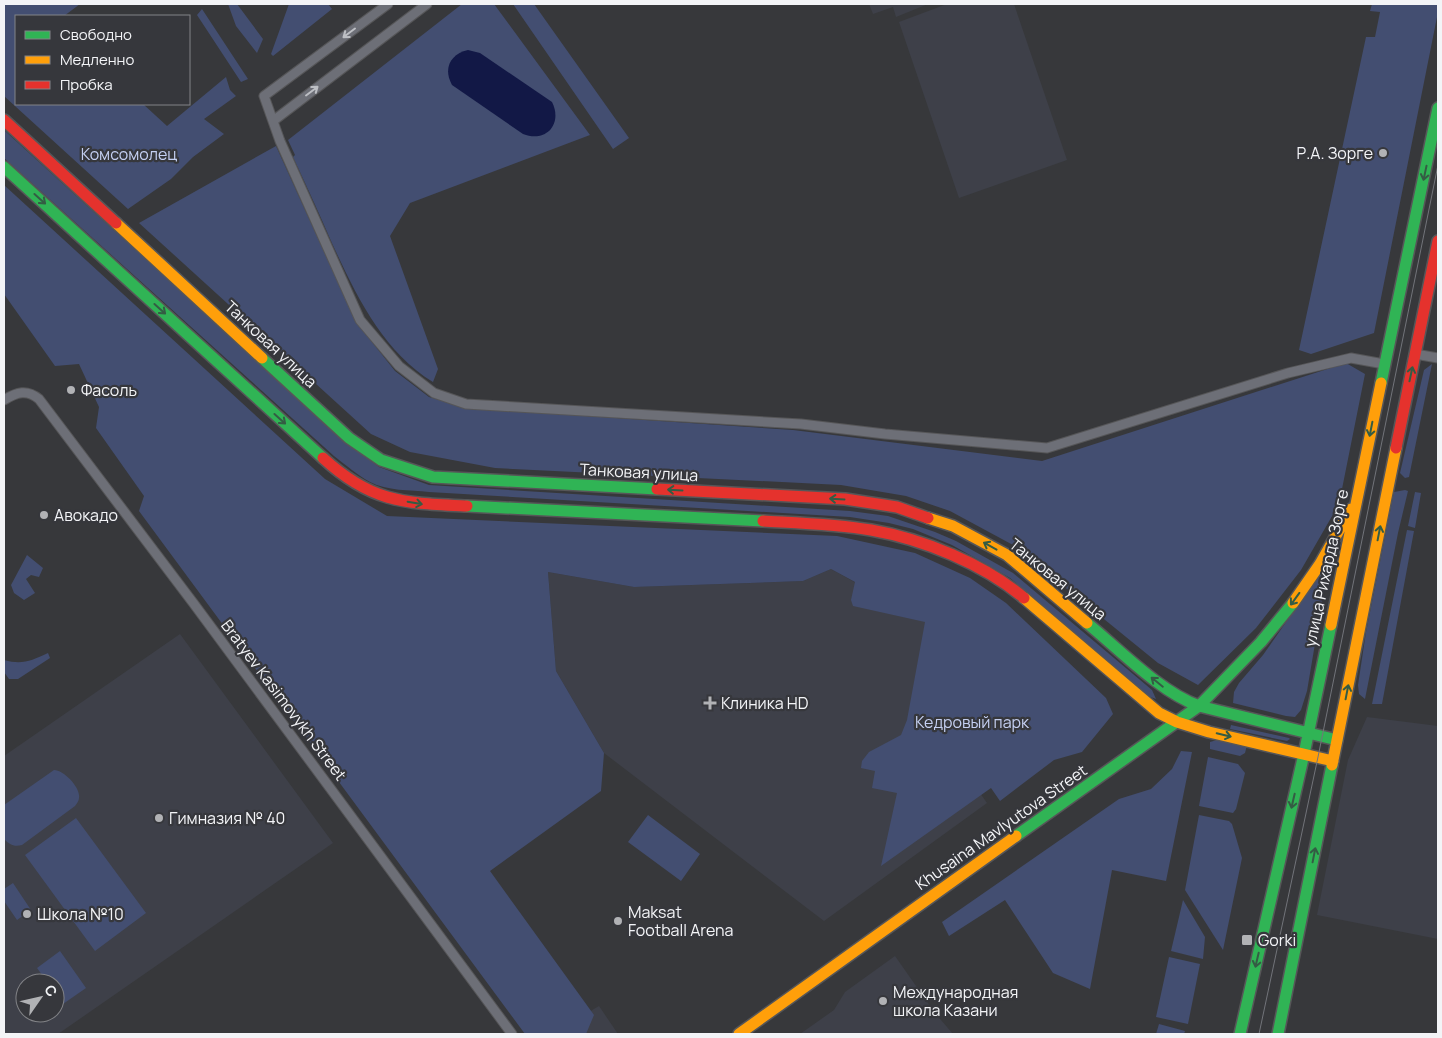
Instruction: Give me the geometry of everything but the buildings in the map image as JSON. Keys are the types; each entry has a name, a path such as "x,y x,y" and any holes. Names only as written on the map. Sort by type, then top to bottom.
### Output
{"main road":[{"name":"улица Рихарда Зорге","path":"1240,1034 1304,754 1438,108"},
{"name":"Танковая улица","path":"4,120 349,438 381,460 400,468 433,477 845,499 897,507 953,526 1007,555 1156,681 1185,700 1199,706 1337,740"},
{"path":"4,166 329,463 352,482 366,490 382,496 419,504 814,524 871,530 920,542 977,568 1018,594 1159,713 1177,722 1209,732 1333,761"},
{"path":"1278,1034 1438,241"},
{"name":"Khusaina Mavlyutova Street","path":"739,1034 1199,706 1253,651 1278,622 1315,573 1357,498"}],"street":[{"path":"388,4 264,96 280,141 360,320 399,366 434,393 466,404 801,424 886,434 1047,448 1288,373 1351,358 1384,364"},
{"path":"273,120 428,4"},
{"path":"1415,354 1438,358"},
{"name":"Bratyev Kasimovykh Street","path":"4,400 25,392 40,399 204,617 512,1034"}],"shaded area":[{"path":"869,4 928,4 896,17 893,7 873,14"},
{"path":"947,4 1014,4 1067,160 959,198 899,22"},
{"path":"468,50 480,53 552,102 555,118 550,130 539,136 523,134 452,85 448,73 450,63 457,55"},
{"path":"831,569 926,622 916,701 987,803 824,921 604,753 556,671 548,572 634,587 803,581"},
{"name":"Гимназия № 40","path":"180,634 333,843 58,1034 4,1034 4,756"},
{"path":"1367,717 1438,726 1438,939 1317,915 1348,760"},
{"name":"Международная школа Казани","path":"895,956 935,1013 953,1034 800,1034 834,1010 845,992"},
{"path":"599,1006 618,1034 552,1034"}],"green space":[{"name":"Комсомолец","path":"4,4 80,4 65,15 15,15 15,105 144,105 167,126 226,77 230,90 236,96 204,119 224,134 193,157 171,179 128,209 4,96"},
{"path":"228,4 237,4 263,39 257,53 236,26"},
{"path":"289,4 328,4 332,9 273,56 271,54"},
{"path":"462,4 494,4 590,135 410,203 390,236 438,369 433,382 399,354 360,300 340,261 293,157 295,155 288,140"},
{"path":"513,4 534,4 629,138 613,149"},
{"path":"1372,4 1438,4 1438,12 1374,333 1311,354 1299,350 1366,37 1375,37 1380,12 1370,11"},
{"path":"202,9 248,79 241,82 197,15"},
{"path":"4,130 346,442 379,467 429,485 850,511 888,516 956,541 1013,573 1152,690 1156,699 1148,696 1010,578 952,545 913,529 850,517 429,492 391,489 370,482 334,456 4,158"},
{"path":"276,146 356,322 395,371 429,397 467,408 793,430 1042,461 1346,363 1365,374 1339,504 1301,570 1256,628 1198,685 1158,663 1013,545 950,511 906,496 841,485 495,468 410,452 371,434 139,223"},
{"name":"Кедровый парк","path":"4,185 325,479 387,516 837,536 915,553 970,578 1006,603 1106,698 1113,714 1082,752 1054,760 1000,801 991,788 881,866 897,793 872,788 875,771 861,768 862,761 869,752 901,735 907,720 925,622 853,606 851,600 855,582 831,569 803,581 634,587 548,572 556,671 604,753 601,791 490,871 594,1015 586,1034 525,1034 139,511 144,496 96,428 99,407 79,364 55,366 4,294"},
{"path":"1432,364 1409,477 1405,478 1400,473 1424,370"},
{"path":"1408,491 1365,699 1359,694 1358,685 1366,632 1394,492"},
{"path":"1415,492 1421,493 1415,528 1408,526"},
{"path":"1407,530 1414,531 1382,704 1372,704"},
{"path":"27,555 43,568 39,577 31,575 26,579 35,593 24,600 14,593 11,585"},
{"path":"1329,561 1307,691 1301,710 1295,717 1233,703 1234,692 1239,683 1263,655"},
{"path":"48,653 50,658 18,679 9,679 4,672 4,660 26,661"},
{"path":"1231,725 1290,739 1287,741 1230,729"},
{"path":"1217,740 1247,745 1245,753 1240,756 1210,749 1210,742"},
{"path":"1181,751 1192,752 1166,881 1112,870 1090,989 1053,973 1005,900 949,936 942,922 1119,799 1151,789 1172,769"},
{"path":"1208,757 1238,764 1245,773 1236,809 1233,813 1199,806"},
{"path":"54,770 67,776 75,785 79,794 78,802 22,845 14,846 10,844 4,839 4,805"},
{"path":"648,815 700,854 681,881 628,842"},
{"path":"1199,815 1229,821 1232,824 1242,858 1223,950 1185,890"},
{"path":"76,818 146,913 95,951 25,855"},
{"path":"13,883 31,910 17,920 4,901 4,889"},
{"path":"1183,900 1205,937 1203,959 1171,951"},
{"path":"60,951 86,988 65,1003 65,973 41,973 37,968"},
{"path":"1169,957 1200,964 1188,1024 1156,1017"},
{"path":"1159,1024 1185,1031 1184,1034 1156,1034"}],"tram line":[{"path":"1259,1034 1318,757 1438,165"}],"traffic: fast":[{"path":"1381,383 1438,108"},
{"path":"4,167 323,458"},
{"path":"262,358 349,438 381,460 433,477 657,489"},
{"path":"467,506 763,521"},
{"path":"1016,836 1199,706 1261,642 1293,603"},
{"path":"1087,623 1155,681 1184,700 1199,706 1337,740"},
{"path":"1240,1034 1304,754 1331,625"},
{"path":"1278,1034 1332,765"}],"traffic: slow":[{"path":"116,223 262,358"},
{"path":"1331,625 1381,383"},
{"path":"1332,765 1396,448"},
{"path":"1293,603 1320,564 1351,509"},
{"path":"928,518 953,526 1007,555 1087,623"},
{"path":"1024,598 1159,713 1177,722 1209,732 1333,761"},
{"path":"739,1034 1016,836"}],"traffic: jam":[{"path":"4,120 116,223"},
{"path":"1396,448 1438,241"},
{"path":"323,458 357,484 390,498 425,504 467,506"},
{"path":"657,489 845,499 897,507 928,518"},
{"path":"763,521 858,528 891,534 932,547 972,564 991,574 1024,598"}],"place":[{"name":"Р.А. Зорге","path":"1383,153"},
{"name":"Фасоль","path":"71,390"},
{"name":"Авокадо","path":"44,515"},
{"name":"Клиника HD","path":"710,703"},
{"name":"Гимназия № 40","path":"159,818"},
{"name":"Школа №10","path":"27,914"},
{"name":"Maksat Football Arena","path":"618,921"},
{"name":"Gorki","path":"1247,940"},
{"name":"Международная школа Казани","path":"883,1001"}]}
